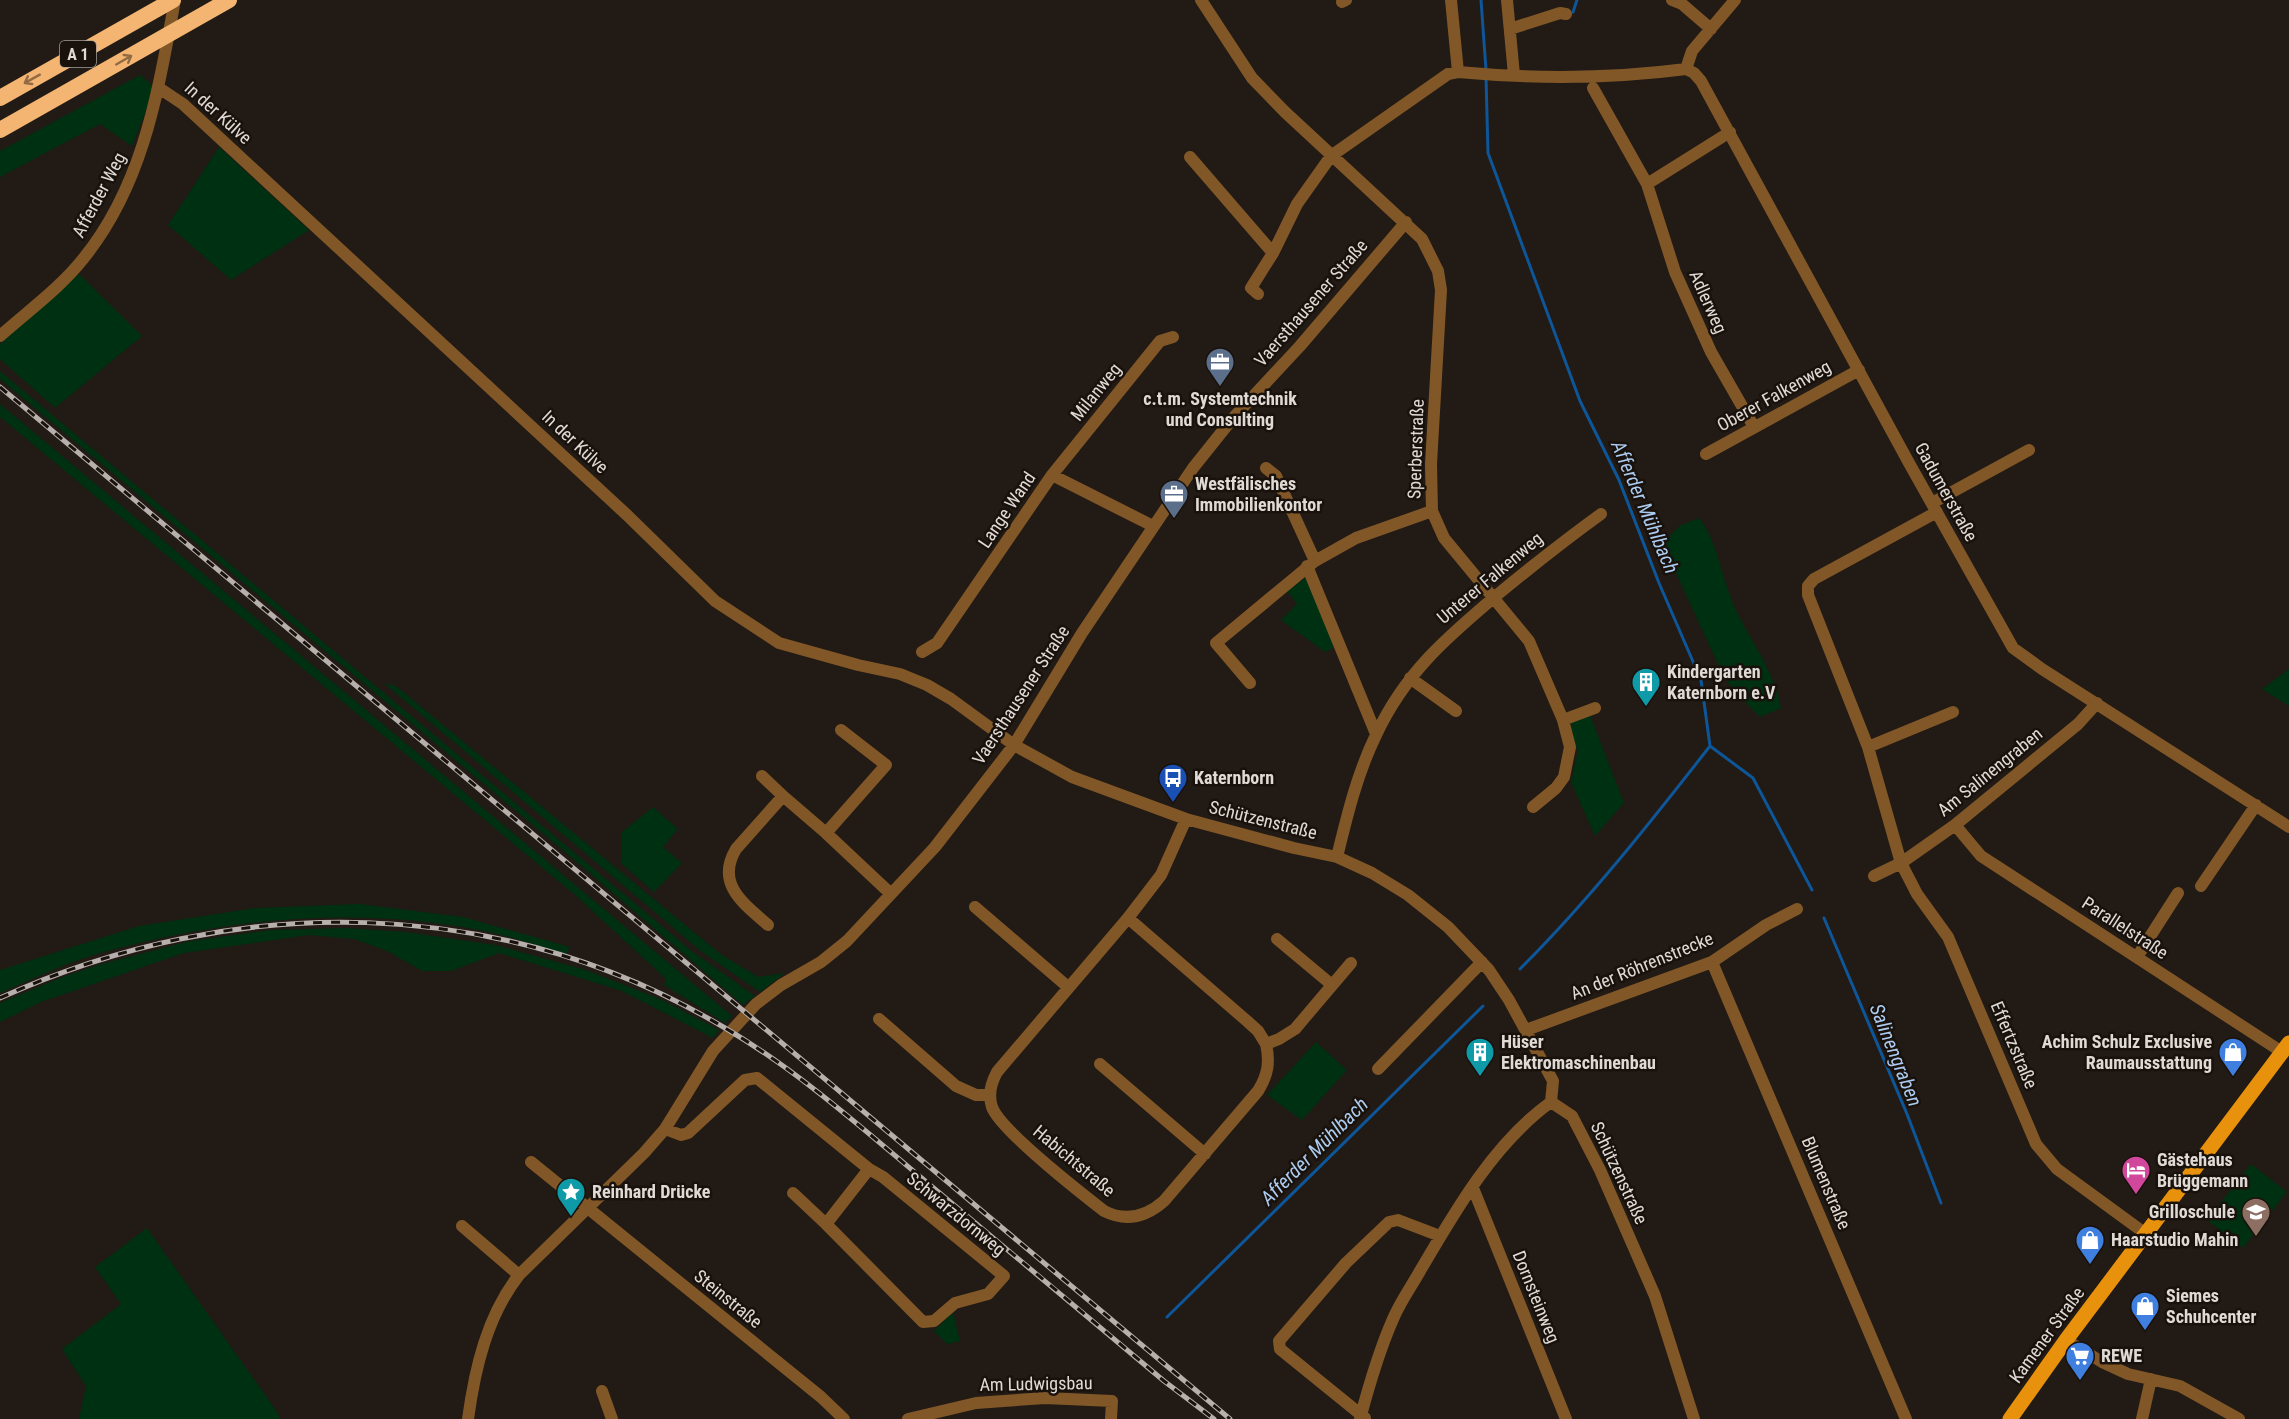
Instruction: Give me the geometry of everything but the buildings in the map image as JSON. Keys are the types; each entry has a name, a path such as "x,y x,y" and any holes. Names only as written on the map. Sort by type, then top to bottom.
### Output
{"highway":[{"name":"A 1","path":"0,98 174,0"},
{"name":"A 1","path":"0,130 229,0"}],"main road":[{"name":"Kamener Straße","path":"2010,1419 2066,1340 2286,1048"}],"street":[{"name":"Afferder Weg","path":"0,336 69,274 102,232 128,186 151,123 174,0"},
{"name":"Sperberstraße","path":"1202,0 1252,78 1331,156 1406,222 1422,239 1432,256 1438,271 1441,290 1431,464 1432,511 1444,538 1529,641 1563,720 1570,747 1564,777 1556,788 1533,807"},
{"path":"1451,0 1458,72"},
{"path":"1507,0 1514,75"},
{"path":"1672,0 1682,4 1711,29"},
{"path":"1258,294 1251,288 1273,253 1297,204 1331,156 1437,81 1458,72 1585,77 1649,74 1686,69 1692,51 1734,0"},
{"path":"1510,29 1560,13 1566,14"},
{"name":"Gadumerstraße","path":"1686,69 1694,73 1701,81 1730,132 2013,648 2032,663 2289,827"},
{"name":"In der Külve","path":"159,88 183,104 394,298 627,515 714,601 779,643 900,674 927,685 951,699 1014,745"},
{"name":"Adlerweg","path":"1593,88 1647,184 1675,272 1711,352 1754,427"},
{"path":"1647,184 1730,132"},
{"path":"1190,157 1273,253"},
{"name":"Vaersthausener Straße","path":"468,1419 474,1384 491,1322 504,1294 519,1275 644,1153 665,1129 704,1064 729,1032 769,994 821,962 847,941 935,847 1014,745 1082,633 1153,526 1224,428 1300,346 1406,222"},
{"name":"Milanweg","path":"1052,475 1160,341 1173,337"},
{"name":"Oberer Falkenweg","path":"1706,454 1859,370"},
{"path":"1935,507 2029,450"},
{"path":"1266,468 1276,476 1376,734"},
{"name":"Lange Wand","path":"922,652 937,643 1052,475 1153,526"},
{"name":"Effertzstraße","path":"1935,507 1814,579 1809,586 1808,595 1868,747 1901,863 1917,894 1948,937 2036,1144 2057,1169 2146,1234"},
{"path":"1250,683 1216,643 1311,563 1356,538 1432,511"},
{"name":"Unterer Falkenweg","path":"1336,857 1356,784 1376,734 1410,678 1445,639 1552,549 1601,514"},
{"path":"1410,678 1456,711"},
{"name":"Am Salinengraben","path":"1901,863 1955,825 2078,724 2097,703"},
{"path":"1563,720 1594,708"},
{"path":"1868,747 1953,712"},
{"path":"826,833 886,765 841,730"},
{"name":"Schützenstraße","path":"1014,745 1072,777 1186,819 1336,857 1372,873 1408,895 1448,927 1482,962 1507,997 1553,1081 1551,1101 1572,1116 1600,1170 1655,1296 1694,1419"},
{"path":"762,776 891,894"},
{"path":"768,925 738,898 731,888 730,859 736,849 783,796"},
{"path":"2201,886 2256,805"},
{"path":"879,1019 956,1086 976,1095 990,1095 993,1080 1001,1064 1128,918 1161,874 1186,819"},
{"name":"Parallelstraße","path":"1955,825 1981,856 2137,957 2286,1048"},
{"path":"1874,876 1901,863"},
{"path":"2137,957 2178,893"},
{"path":"975,907 1068,987"},
{"name":"An der Röhrenstrecke","path":"1526,1030 1712,962 1766,926 1797,909"},
{"path":"1128,918 1258,1031 1266,1044 1279,1040 1295,1029 1351,963"},
{"path":"1277,939 1332,985"},
{"path":"1378,1069 1482,962"},
{"name":"Blumenstraße","path":"1712,962 1906,1419"},
{"name":"Habichtstraße","path":"990,1095 992,1106 1002,1123 1104,1211 1114,1216 1138,1217 1156,1208 1205,1154 1263,1083 1269,1064 1266,1044"},
{"path":"1100,1064 1205,1154"},
{"name":"Schwarzdornweg","path":"665,1129 681,1135 688,1133 744,1080 757,1078 1004,1276 988,1294 955,1303 934,1321 923,1322 793,1193"},
{"path":"1362,1418 1365,1395 1393,1318 1440,1236 1515,1132 1533,1114 1551,1101"},
{"path":"531,1162 587,1209"},
{"path":"826,1224 869,1169"},
{"name":"Dornsteinweg","path":"1473,1188 1566,1419"},
{"name":"Steinstraße","path":"587,1209 821,1397 844,1419"},
{"path":"1362,1418 1280,1349 1279,1341 1346,1263 1389,1222 1398,1220 1440,1236"},
{"path":"462,1226 519,1275"},
{"path":"2066,1340 2102,1362 2128,1374 2180,1386 2239,1419"},
{"path":"2142,1419 2151,1379"},
{"path":"602,1390 612,1419"},
{"name":"Am Ludwigsbau","path":"908,1419 976,1403 1046,1398 1113,1401 1111,1419"}],"green space":[{"path":"140,75 155,88 132,146 100,124 0,177 0,151"},
{"path":"219,147 309,230 231,280 168,225"},
{"path":"79,274 142,336 55,408 0,359 0,344"},
{"path":"0,371 693,952 755,996 743,1005 564,851 0,379"},
{"path":"0,404 732,1016 725,1023 664,985 666,979 574,894 0,417"},
{"path":"1699,518 1710,536 1733,603 1778,693 1781,708 1760,717 1725,679 1662,543 1681,525"},
{"path":"1306,577 1335,647 1325,652 1281,620 1297,604 1287,591"},
{"path":"2289,669 2289,706 2262,689"},
{"path":"384,683 396,686 719,953 758,977 785,973 760,992 702,952"},
{"path":"1590,715 1624,803 1595,836 1571,782 1578,751 1569,728 1572,722"},
{"path":"653,807 678,829 663,847 682,863 654,892 622,864 622,832"},
{"path":"360,904 463,917 570,947 567,954 493,933 444,924 344,917 294,919 194,931 97,954 0,993 0,970 139,926 255,908"},
{"path":"347,928 406,932 495,945 586,970 660,999 719,1030 713,1038 622,991 499,953 451,971 422,971 387,951 354,939 309,935 184,953 41,1002 0,1022 0,1003 98,965 190,941 271,930"},
{"path":"1316,1042 1347,1070 1302,1120 1267,1095"},
{"path":"2251,1164 2287,1192 2243,1248 2207,1220"},
{"path":"147,1228 281,1419 79,1419 86,1386 62,1349 121,1304 95,1267"},
{"path":"953,1312 960,1341 947,1344 934,1331"}],"waterway":[{"name":"Afferder Mühlbach","path":"1481,0 1486,70"},
{"path":"1573,12 1577,0"},
{"name":"Afferder Mühlbach","path":"1486,77 1488,153 1580,401 1619,480 1659,583 1701,680 1710,746 1595,888 1520,969"},
{"name":"Salinengraben","path":"1710,746 1753,778 1812,890"},
{"name":"Salinengraben","path":"1824,918 1907,1114 1941,1203"},
{"name":"Afferder Mühlbach","path":"1167,1317 1483,1006"}],"railway":[{"path":"0,387 1230,1419"},
{"path":"0,998 90,963 181,939 274,925 367,923 459,931 550,952 639,984 725,1028 779,1063 856,1123 1164,1381 1214,1419"}],"place":[{"name":"c.t.m. Systemtechnik und Consulting","path":"1220,388"},
{"name":"Westfälisches Immobilienkontor","path":"1174,520"},
{"name":"Kindergarten Katernborn e.V","path":"1646,708"},
{"name":"Katernborn","path":"1173,804"},
{"name":"Hüser Elektromaschinenbau","path":"1480,1078"},
{"name":"Achim Schulz Exclusive Raumausstattung","path":"2233,1078"},
{"name":"Gästehaus Brüggemann","path":"2136,1196"},
{"name":"Reinhard Drücke","path":"571,1218"},
{"name":"Grilloschule","path":"2256,1238"},
{"name":"Haarstudio Mahin","path":"2090,1266"},
{"name":"Siemes Schuhcenter","path":"2145,1332"},
{"name":"REWE","path":"2080,1382"}]}
